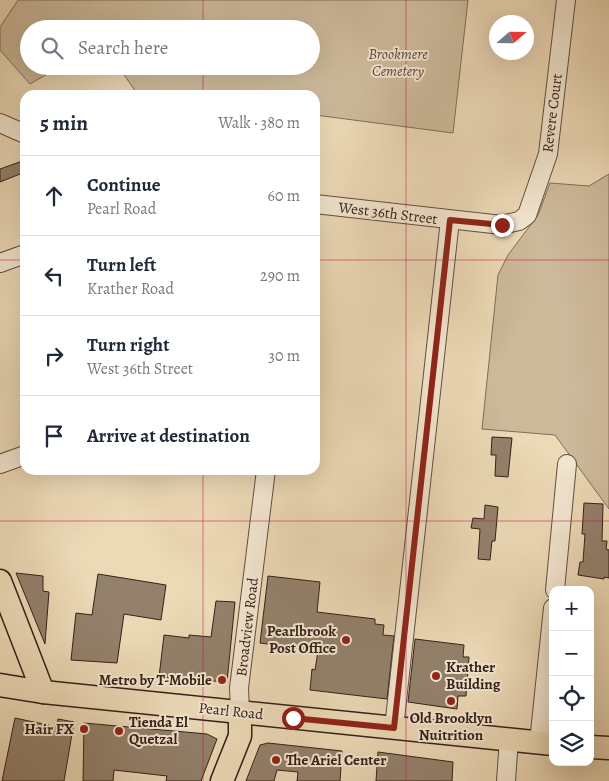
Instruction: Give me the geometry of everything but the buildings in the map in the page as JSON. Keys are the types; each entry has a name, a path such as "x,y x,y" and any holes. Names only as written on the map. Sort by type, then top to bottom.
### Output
{"main road":[{"path":"0,581 43,692"},
{"name":"Pearl Road","path":"0,685 43,692 546,743"},
{"name":"Broadview Road","path":"222,781 240,736 240,712"},
{"path":"594,747 609,748"}],"street":[{"name":"Revere Court","path":"519,220 527,215 548,154 566,0"},
{"path":"0,122 20,132"},
{"name":"West 36th Street","path":"320,205 502,225 519,220"},
{"path":"394,728 450,220"},
{"path":"0,263 20,256"},
{"path":"0,464 20,457"},
{"path":"555,586 567,464"},
{"name":"Broadview Road","path":"240,712 239,688 265,475"},
{"path":"546,743 552,631"},
{"path":"506,781 509,739"}],"green space":[{"name":"Brookmere Cemetery","path":"18,0 468,0 453,133 320,116 320,90 135,90 124,75 320,75 320,20 20,20 20,73 0,50 0,27"},
{"name":"Brookmere Cemetery","path":"22,75 46,75 30,84"},
{"path":"609,174 609,509 555,435 482,429 498,275 508,255 538,215 550,183 589,186"}],"place":[{"name":"Pearlbrook Post Office","path":"346,640"},
{"name":"Krather Building","path":"436,676"},
{"name":"Metro by T-Mobile","path":"222,680"},
{"name":"Old Brooklyn Nuitrition","path":"451,701"},
{"name":"Hair FX","path":"84,729"},
{"name":"Tienda El Quetzal","path":"119,731"},
{"name":"The Ariel Center","path":"276,760"}],"route":[{"path":"293,718 394,728 450,220 502,225"}]}
